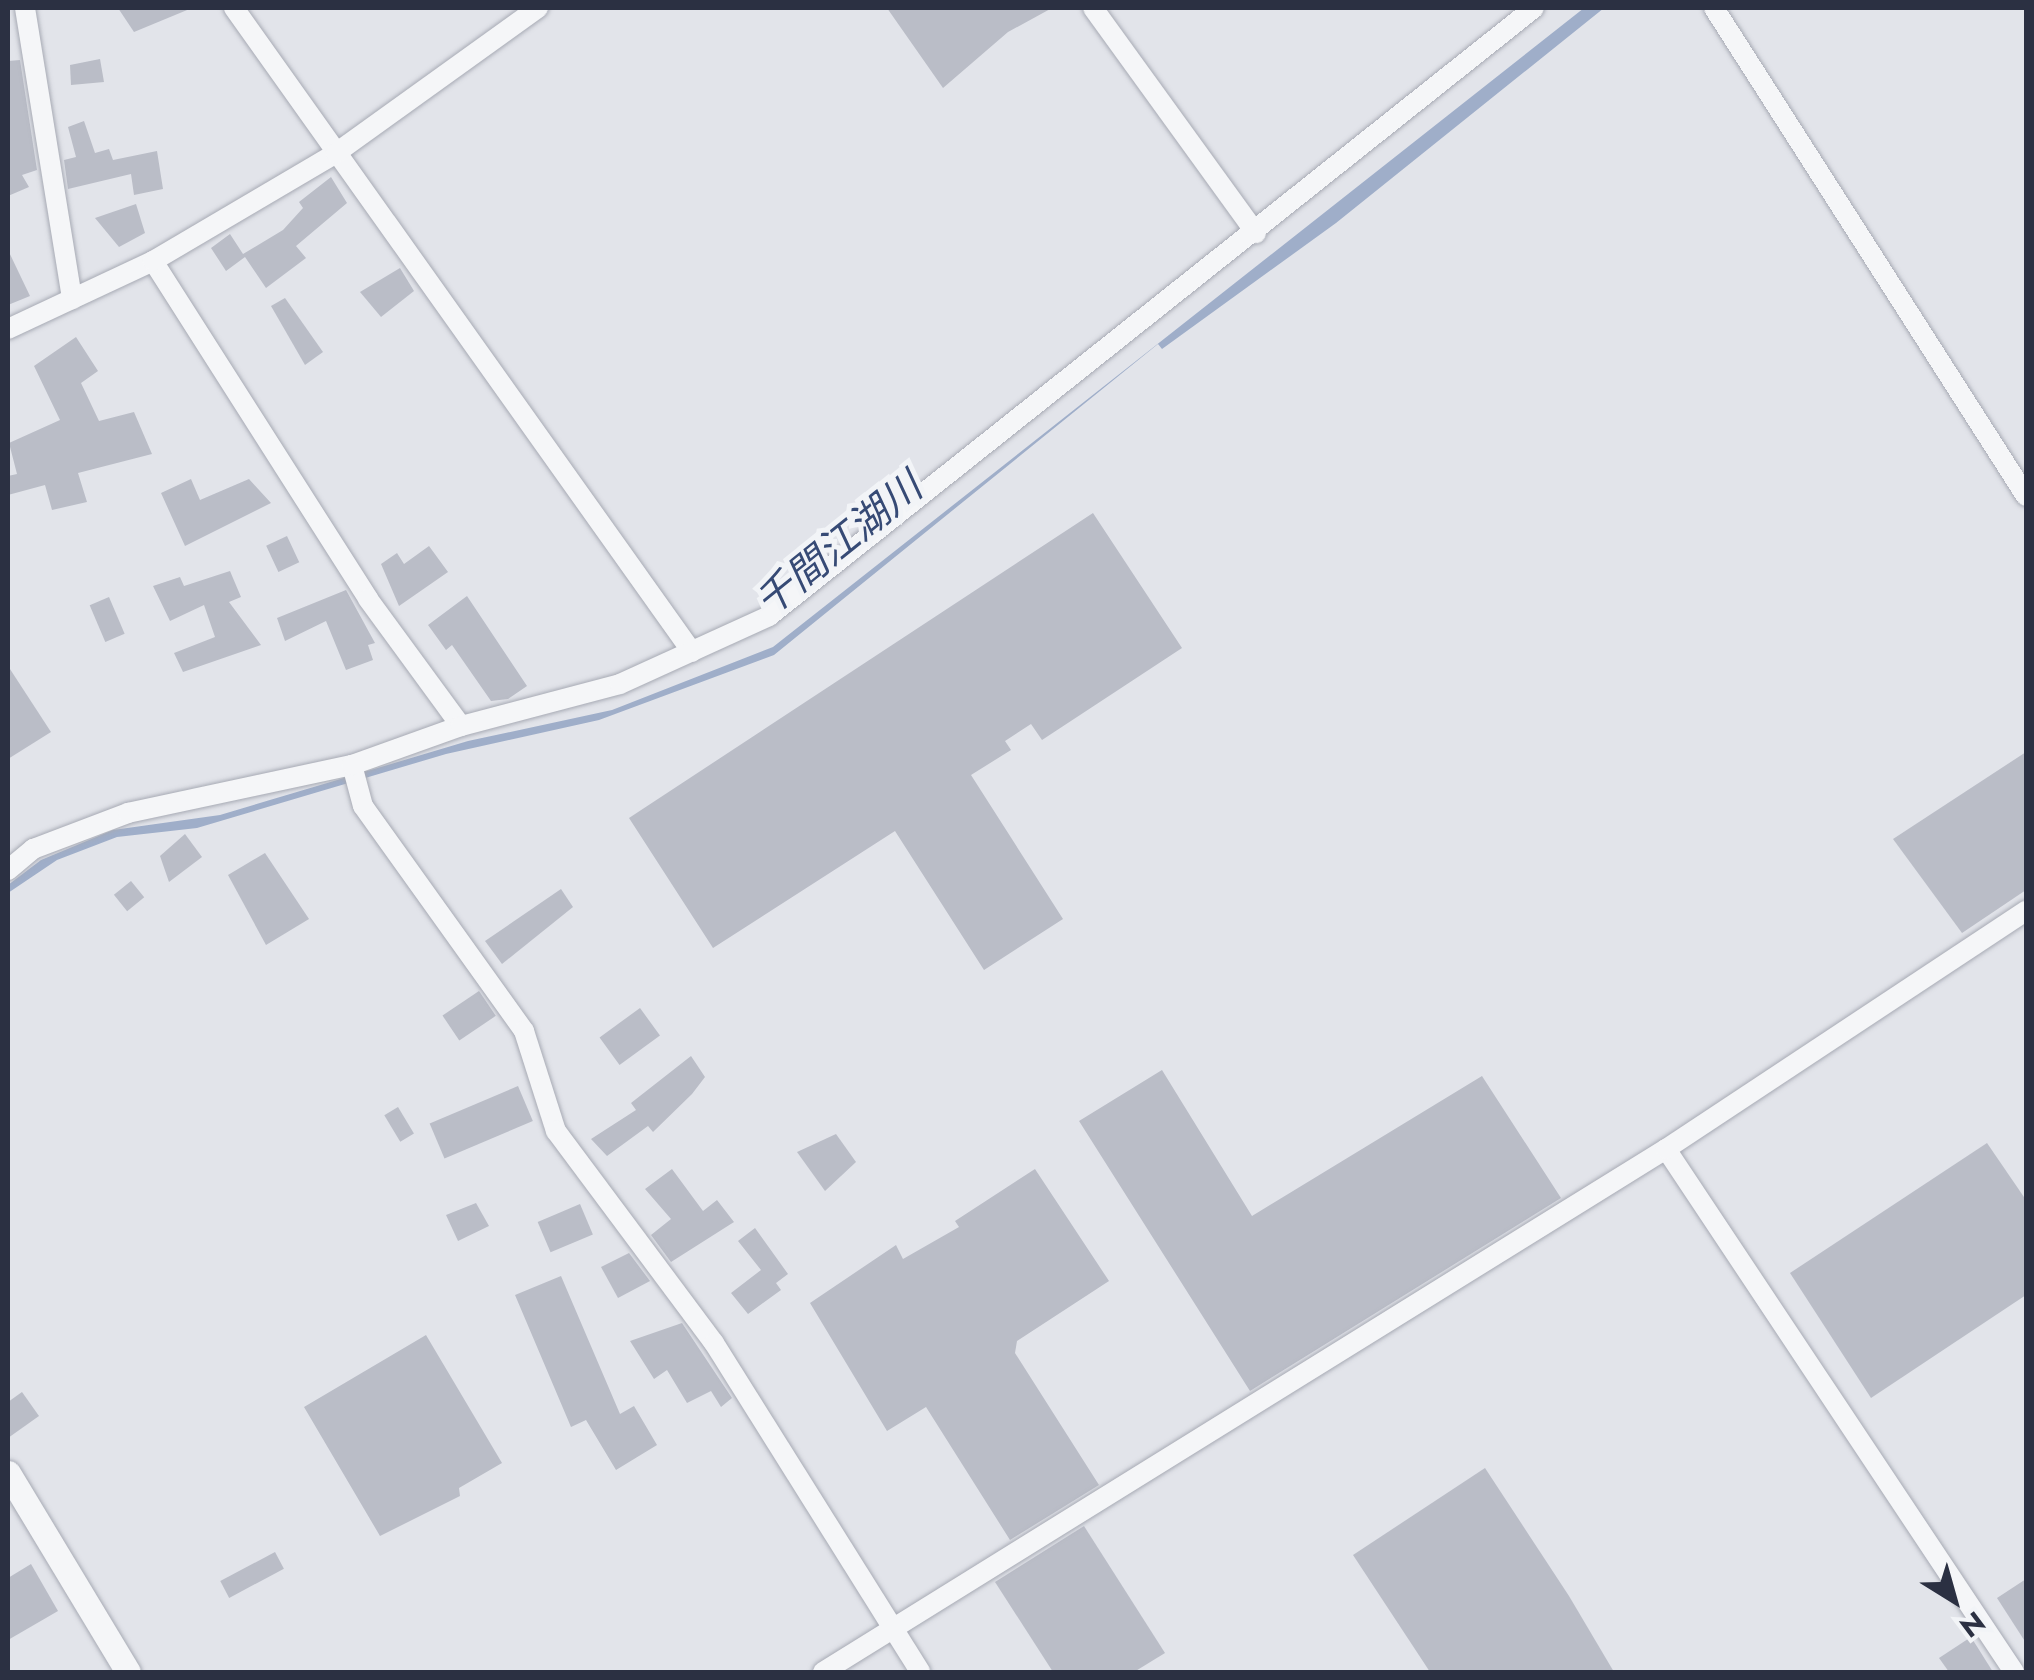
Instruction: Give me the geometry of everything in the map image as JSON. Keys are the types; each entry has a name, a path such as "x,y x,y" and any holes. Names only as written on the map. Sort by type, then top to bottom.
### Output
{"street":[{"path":"25,8 72,299"},
{"path":"234,8 692,652"},
{"path":"8,330 152,261 336,153 538,8"},
{"path":"1093,8 1256,233"},
{"path":"8,870 33,849 128,813 352,765 461,726 620,684 769,616 1098,348 1256,233 1534,8"},
{"path":"1714,8 2026,496"},
{"path":"152,261 368,599 461,726"},
{"path":"352,765 362,806 524,1031 556,1131 714,1343 920,1672"},
{"path":"823,1672 1666,1149 2026,912"},
{"path":"1666,1149 2014,1672"},
{"path":"8,1473 128,1672"}],"water":[{"path":"1584,8 1604,8 1336,223 1162,349 1158,344 774,655 599,720 446,754 197,828 117,837 57,860 8,893 8,885 41,860 113,830 220,815 468,741 612,710 773,647"}],"building":[{"path":"118,8 192,8 134,32"},
{"path":"887,8 1052,8 1008,32 943,88"},
{"path":"100,59 104,82 71,85 70,65"},
{"path":"20,60 37,170 22,175 29,187 8,196 8,61"},
{"path":"84,121 95,153 109,149 113,160 157,151 163,189 134,195 131,174 68,189 64,160 76,157 68,127"},
{"path":"331,177 347,203 296,246 306,258 266,288 245,257 226,271 211,248 230,234 243,254 283,230 303,208 299,202"},
{"path":"136,204 145,233 119,247 95,218"},
{"path":"8,250 30,296 8,305"},
{"path":"400,268 414,291 381,317 360,292"},
{"path":"285,298 323,352 305,365 271,306"},
{"path":"76,337 98,371 81,383 99,421 134,412 152,454 78,473 87,502 52,510 45,485 8,495 8,476 17,474 9,443 60,420 34,366"},
{"path":"191,479 200,500 249,479 271,503 185,546 161,493"},
{"path":"1093,513 1182,648 1042,740 1031,724 1005,741 1011,750 971,775 1063,919 984,970 895,831 713,948 629,818"},
{"path":"287,536 299,562 278,572 266,546"},
{"path":"429,546 448,572 399,606 381,564 397,553 404,564"},
{"path":"230,571 241,597 229,602 261,645 183,672 174,653 215,637 204,605 170,621 153,586 180,577 184,586"},
{"path":"346,590 375,643 368,645 373,660 346,670 326,621 285,641 277,618"},
{"path":"467,596 527,686 508,699 491,701 452,645 446,650 428,625"},
{"path":"109,597 125,634 105,642 90,605"},
{"path":"8,666 51,732 8,759"},
{"path":"2026,752 2026,890 1962,933 1893,839"},
{"path":"185,834 202,857 169,882 160,856"},
{"path":"265,853 309,919 266,945 228,875"},
{"path":"131,881 144,897 127,911 114,895"},
{"path":"561,889 573,907 502,964 485,941"},
{"path":"479,991 496,1016 459,1040 443,1016"},
{"path":"640,1008 660,1036 620,1065 600,1037"},
{"path":"691,1056 705,1077 692,1094 653,1132 648,1126 607,1156 591,1139 636,1110 631,1103"},
{"path":"1162,1070 1252,1216 1482,1076 1561,1198 1250,1391 1079,1121"},
{"path":"518,1086 533,1121 444,1158 430,1124"},
{"path":"398,1107 414,1134 400,1142 384,1115"},
{"path":"836,1134 856,1162 825,1191 797,1152"},
{"path":"1987,1143 2026,1200 2026,1295 1871,1398 1790,1273"},
{"path":"672,1169 703,1211 717,1200 734,1222 671,1262 651,1235 671,1219 645,1189"},
{"path":"1035,1169 1109,1281 1017,1341 1015,1353 1099,1485 1010,1540 926,1407 887,1431 810,1303 896,1245 903,1259 959,1227 955,1221"},
{"path":"476,1203 489,1226 458,1241 446,1215"},
{"path":"580,1204 593,1234 551,1252 538,1222"},
{"path":"755,1228 788,1274 776,1283 781,1290 748,1314 731,1293 761,1270 738,1241"},
{"path":"629,1253 650,1281 618,1298 601,1267"},
{"path":"561,1276 620,1414 634,1406 657,1445 616,1470 586,1420 571,1427 515,1295"},
{"path":"682,1323 732,1398 721,1407 711,1391 687,1403 667,1370 654,1379 630,1341"},
{"path":"426,1335 502,1463 459,1488 460,1496 380,1536 304,1407"},
{"path":"22,1392 39,1416 8,1438 8,1402"},
{"path":"1485,1468 1614,1672 1430,1672 1353,1555"},
{"path":"1084,1526 1165,1653 1134,1672 1053,1672 995,1582"},
{"path":"275,1552 284,1569 229,1598 220,1581"},
{"path":"31,1564 58,1611 8,1640 8,1578"},
{"path":"2026,1579 2026,1643 1997,1598"},
{"path":"1971,1637 1993,1672 1949,1672 1939,1658"}],"water label":[{"name":"千間江湖川","path":"838,544"}]}
